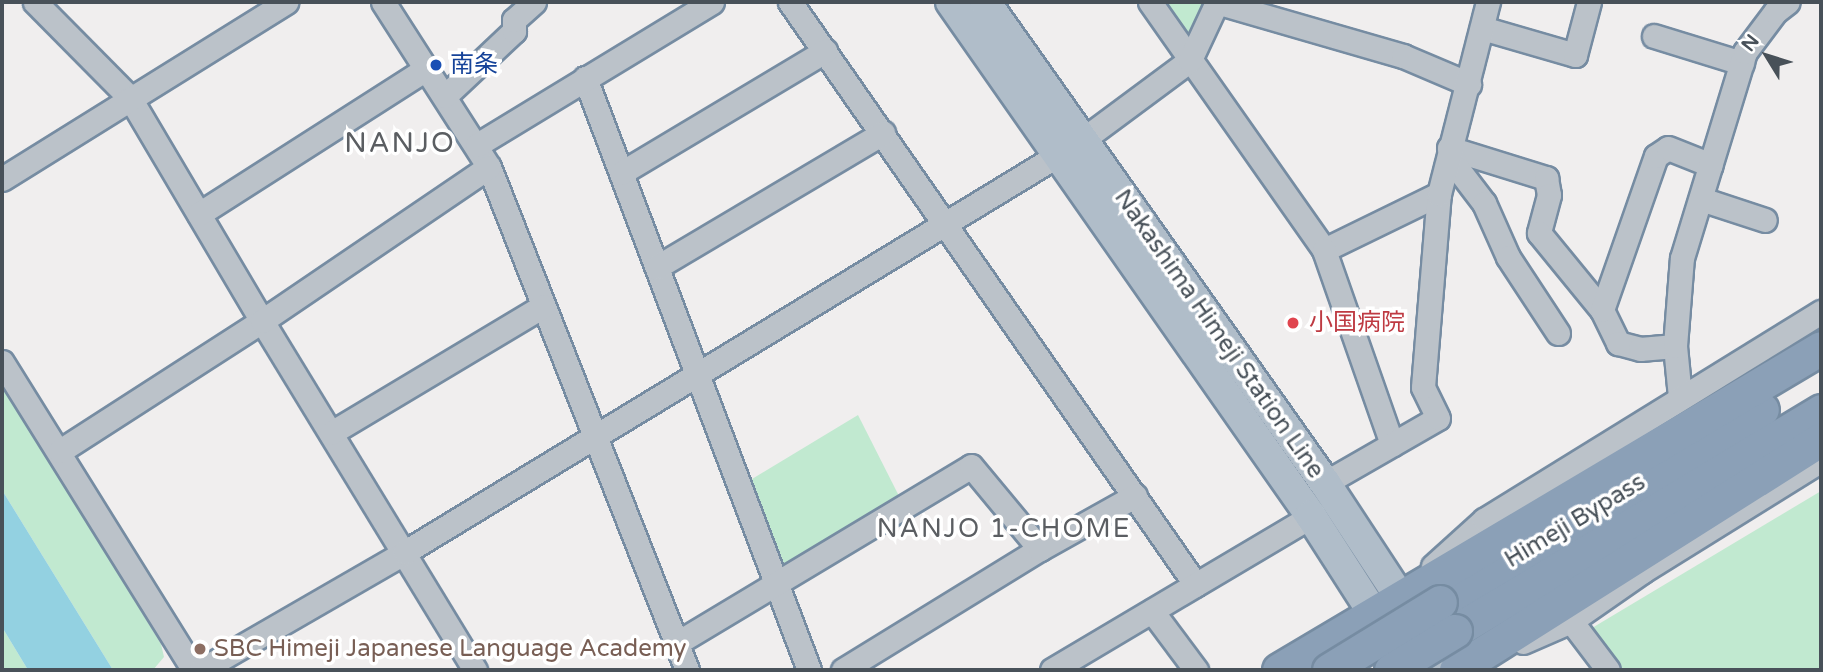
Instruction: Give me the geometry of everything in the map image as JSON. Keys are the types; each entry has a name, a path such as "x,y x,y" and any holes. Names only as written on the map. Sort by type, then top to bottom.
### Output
{"highway":[{"path":"1279,670 1821,348"},
{"name":"Himeji Bypass","path":"1329,670 1821,373"},
{"name":"Himeji Bypass","path":"1391,670 1821,411"},
{"path":"1458,670 1819,452"}],"main road":[{"name":"Nakashima Himeji Station Line","path":"951,2 1069,148 1325,483 1386,605 1412,670"},
{"name":"Nakashima Himeji Station Line","path":"985,2 1069,148 1311,516 1386,605 1448,670"}],"street":[{"path":"35,2 130,98 262,321 475,670"},
{"path":"2,179 286,2"},
{"path":"383,2 489,167 687,670"},
{"path":"445,96 514,31 514,20 534,2"},
{"path":"790,2 947,223 1196,585"},
{"path":"1150,2 1324,250 1392,444"},
{"path":"201,670 405,552 1069,148 1190,60 1216,2 1402,56 1469,84"},
{"path":"1325,483 1438,418 1423,387 1439,194 1488,2"},
{"path":"1482,28 1575,55 1588,2"},
{"path":"477,145 704,4"},
{"path":"1681,397 1675,346 1682,258 1745,52 1780,5"},
{"path":"1661,44 1742,63"},
{"path":"621,173 825,51"},
{"path":"199,214 427,68"},
{"path":"585,78 810,670"},
{"path":"657,267 883,133"},
{"path":"1450,148 1546,178 1549,195 1539,233 1602,310 1618,343 1640,349 1675,346"},
{"path":"1450,148 1458,169 1485,203 1508,257 1558,333"},
{"path":"1602,310 1656,156 1668,148 1712,165"},
{"path":"60,451 262,321 489,167"},
{"path":"1324,250 1439,194"},
{"path":"1701,199 1765,220"},
{"path":"331,433 543,306"},
{"path":"1386,605 1484,520 1821,312"},
{"path":"1741,395 1821,333"},
{"path":"2,362 60,451 194,670"},
{"path":"1458,670 1571,621 1819,452"},
{"path":"677,643 971,466 1040,549"},
{"path":"843,670 1040,549 1135,496"},
{"path":"1052,670 1311,516"},
{"path":"1152,611 1196,670"},
{"path":"1571,621 1608,670"}],"green space":[{"path":"1156,2 1205,2 1192,37 1184,40"},
{"path":"2,383 161,644 164,657 153,670 113,670 2,490"},
{"path":"858,415 900,498 787,568 776,565 749,489 752,479"},
{"path":"1821,491 1821,670 1623,670 1592,628"},
{"path":"2,627 28,670 2,670"}],"water":[{"path":"2,490 113,670 28,670 2,627"}],"place":[{"name":"南条","path":"436,65"},
{"name":"小国病院","path":"1293,323"},
{"name":"SBC Himeji Japanese Language Academy","path":"200,649"}],"district":[{"name":"NANJO","path":"400,143"},
{"name":"NANJO 1-CHOME","path":"1004,529"}]}
